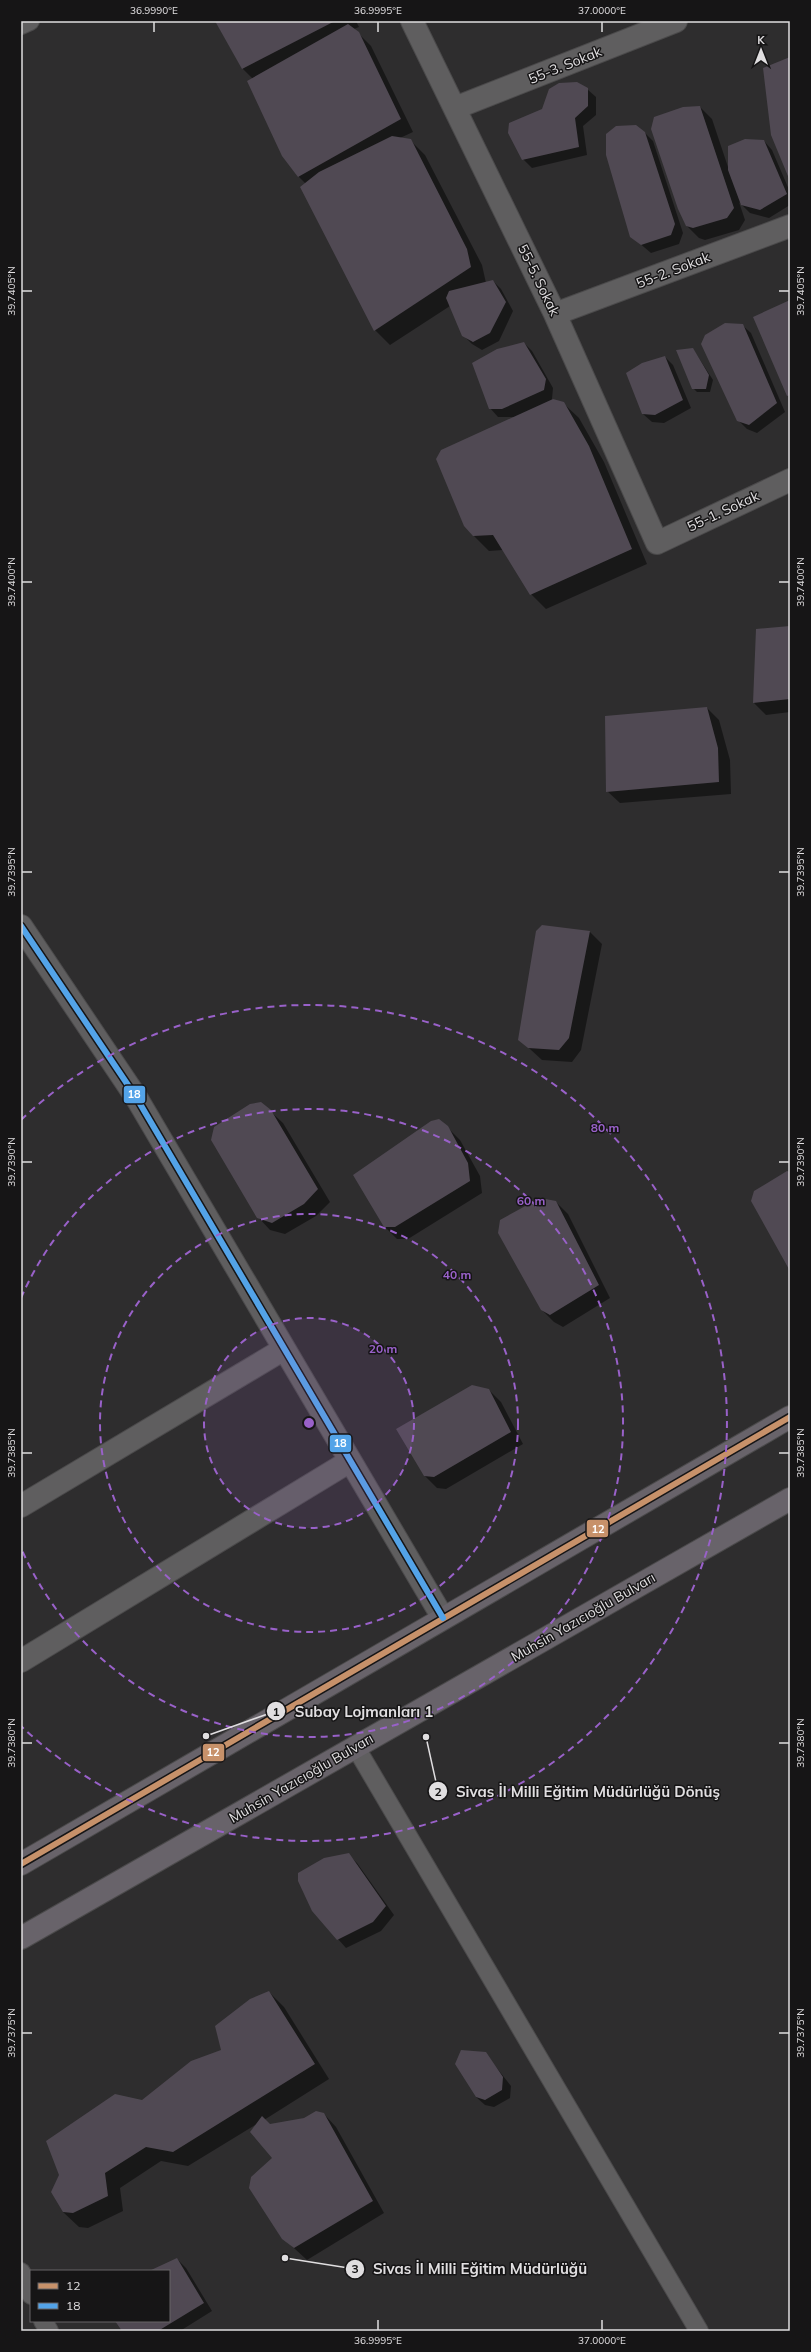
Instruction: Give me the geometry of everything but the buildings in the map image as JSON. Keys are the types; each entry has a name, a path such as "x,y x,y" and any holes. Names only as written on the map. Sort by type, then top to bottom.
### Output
{"main road":[{"path":"21,1864 790,1417"},
{"name":"Muhsin Yazıcıoğlu Bulvarı","path":"21,1938 790,1499"}],"street":[{"name":"55-5. Sokak","path":"412,21 555,314 657,543"},
{"name":"55-3. Sokak","path":"455,108 676,21"},
{"name":"55-2. Sokak","path":"555,314 790,226"},
{"name":"55-1. Sokak","path":"657,543 790,480"},
{"path":"21,926 136,1097 443,1618"},
{"path":"21,1506 284,1349"},
{"path":"21,1660 350,1461"}],"lane":[{"path":"21,25 30,21"},
{"path":"355,1746 699,2331"},
{"path":"21,2272 30,2293"},
{"path":"45,2322 50,2331"}],"transit line":[{"name":"18","path":"21,926 136,1097 443,1618"},
{"name":"12","path":"21,1864 790,1417"}],"place":[{"name":"Subay Lojmanları 1","path":"206,1736"},
{"name":"Sivas İl Milli Eğitim Müdürlüğü Dönüş","path":"426,1737"},
{"name":"Sivas İl Milli Eğitim Müdürlüğü","path":"285,2258"}]}
